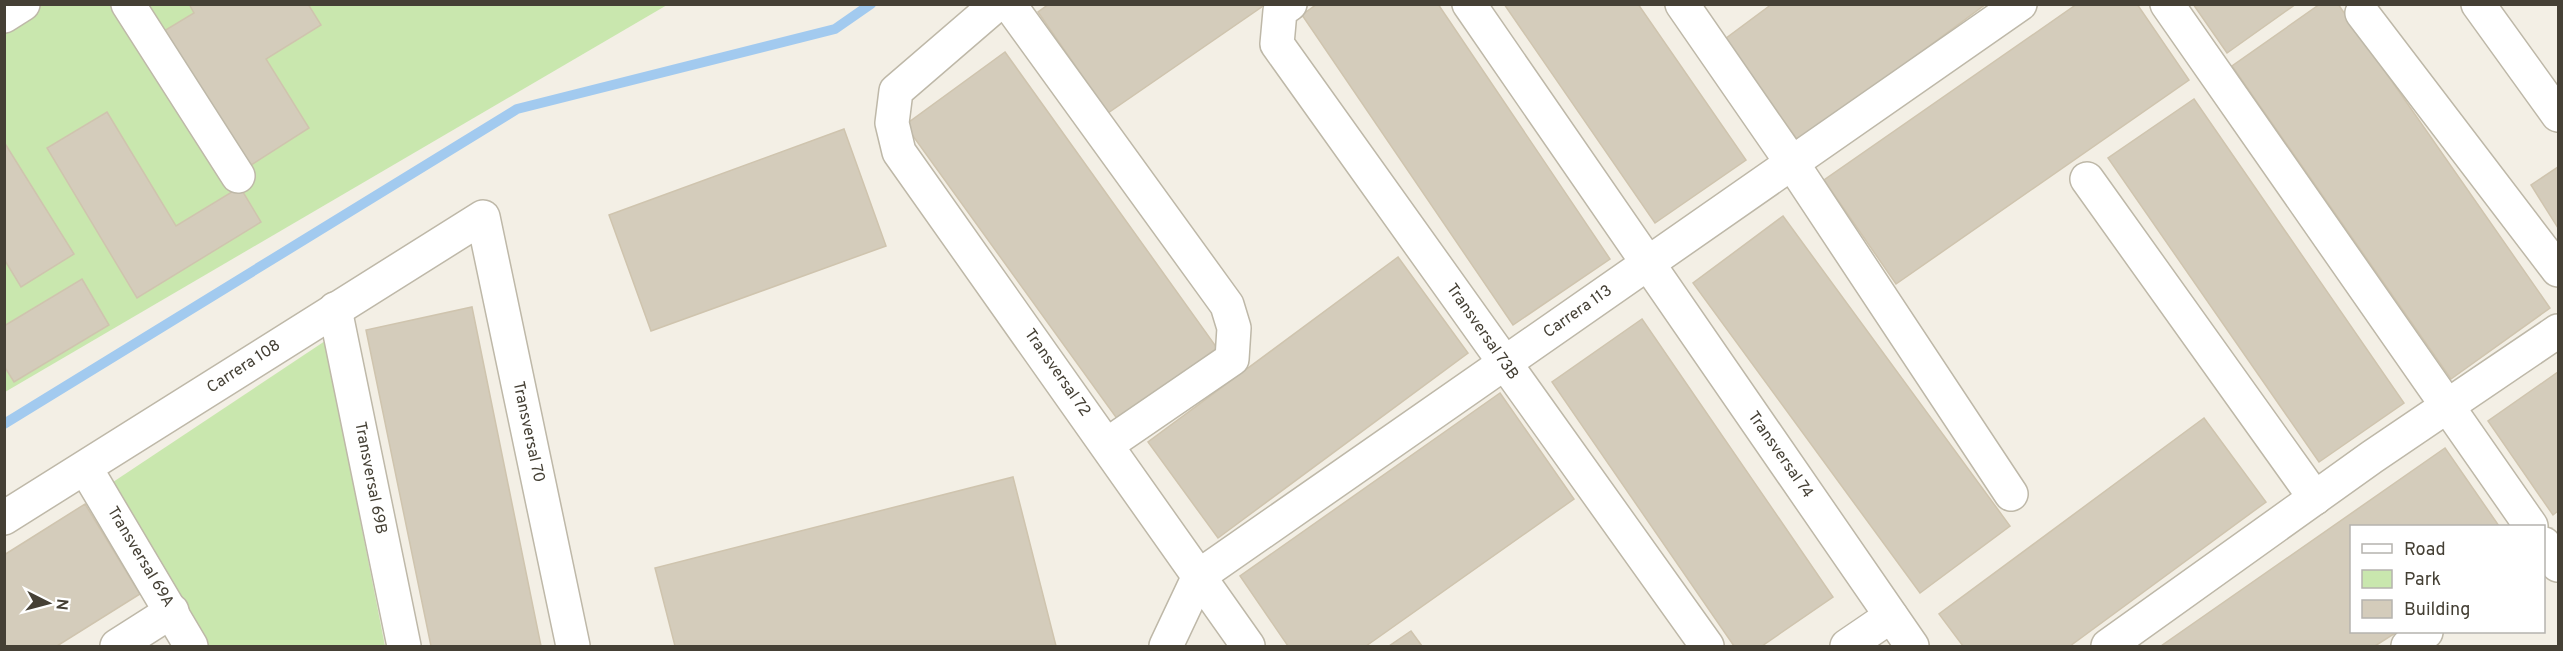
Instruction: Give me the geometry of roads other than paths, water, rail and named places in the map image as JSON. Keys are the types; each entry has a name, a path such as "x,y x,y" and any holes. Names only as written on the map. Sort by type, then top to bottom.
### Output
{"street":[{"path":"128,4 238,176"},
{"name":"Transversal 72","path":"997,4 896,91 892,123 899,152 1108,444 1248,646"},
{"path":"1009,4 1227,305 1234,328 1232,359 1108,444"},
{"name":"Transversal 74","path":"1469,4 1648,263 1883,580 1891,616 1912,646"},
{"path":"1682,4 1792,163 2011,494"},
{"name":"Carrera 113","path":"1166,646 1199,576 2020,4"},
{"path":"2167,4 2530,525"},
{"path":"2478,4 2559,115"},
{"name":"Transversal 73B","path":"1285,8 1277,45 1707,646"},
{"path":"2362,13 2559,270"},
{"path":"2087,179 2315,498"},
{"name":"Carrera 108","path":"4,518 86,469 483,217"},
{"name":"Transversal 70","path":"483,217 573,646"},
{"name":"Transversal 69B","path":"336,309 404,646"},
{"path":"2108,646 2315,498 2559,331"},
{"name":"Transversal 69A","path":"86,469 191,646"},
{"path":"2545,538 2559,529"},
{"path":"2545,545 2559,565"},
{"path":"117,646 172,611"},
{"path":"1847,646 1891,616"},
{"path":"2408,646 2425,633"}],"waterway":[{"path":"4,424 517,109 835,29 871,4"}]}
